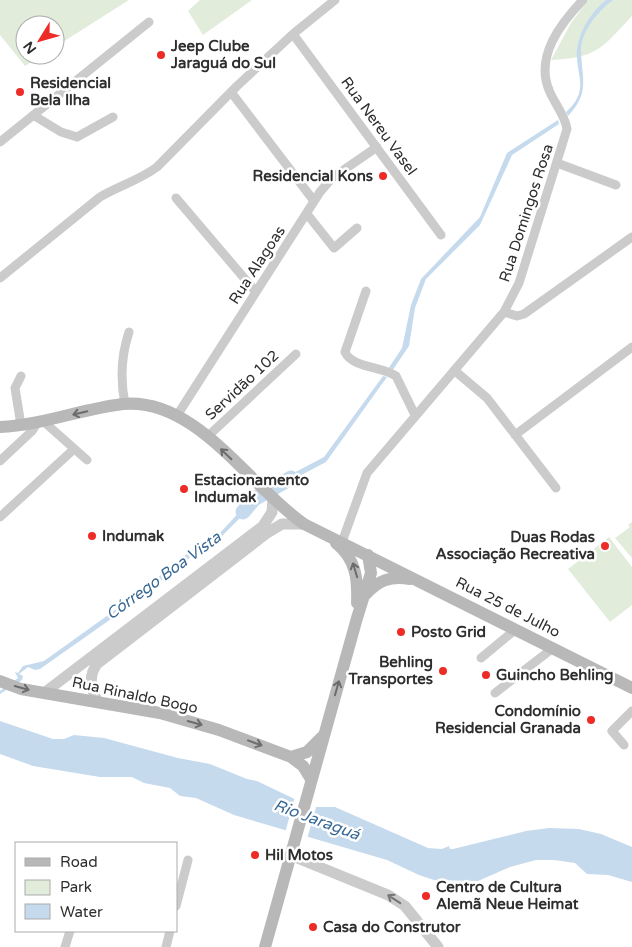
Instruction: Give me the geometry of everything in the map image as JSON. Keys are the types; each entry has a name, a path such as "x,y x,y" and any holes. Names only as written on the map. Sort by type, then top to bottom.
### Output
{"main road":[{"path":"0,426 40,422 124,404 149,406 178,414 194,424 269,495 304,524 325,534 346,552 354,567 358,589 357,618"},
{"name":"Rua 25 de Julho","path":"325,534 632,688"},
{"path":"267,947 323,735 372,567 368,555"},
{"path":"364,596 377,583 386,578 417,580"},
{"name":"Rua Rinaldo Bogo","path":"0,680 20,689 160,713 220,730 291,756 303,766 310,783"},
{"path":"291,756 307,752 323,735"}],"street":[{"path":"0,278 100,197 117,186 149,173 158,167 231,92 293,34 335,0"},
{"name":"Rua Domingos Rosa","path":"342,542 367,473 504,312 520,282 567,125 548,88 545,73 547,59 557,32 583,0"},
{"path":"0,142 149,22"},
{"name":"Rua Nereu Vasel","path":"293,34 441,235"},
{"path":"231,92 314,201"},
{"path":"33,115 61,132 77,136 113,117"},
{"name":"Rua Alagoas","path":"178,414 314,201 332,178 377,147"},
{"path":"557,163 616,185"},
{"path":"176,198 256,292"},
{"path":"307,214 334,248 356,228"},
{"path":"504,312 517,316 524,314 632,237"},
{"path":"366,291 346,352 350,359 390,372 396,376 415,415"},
{"path":"124,404 121,382 124,348 129,332"},
{"path":"515,435 632,347"},
{"name":"Servidão 102","path":"207,437 296,354"},
{"path":"455,371 487,398 556,488"},
{"path":"21,376 15,388 21,425"},
{"path":"0,461 32,432 40,422 86,460"},
{"path":"0,517 74,449"},
{"path":"44,694 262,526 272,512 269,495"},
{"path":"98,702 92,687 92,675 97,664 272,529 282,524 304,524"},
{"path":"481,658 516,629"},
{"path":"495,693 553,648"},
{"path":"624,745 612,731 632,711"},
{"path":"292,849 388,895 411,912 438,947"},
{"path":"178,898 188,860"},
{"path":"65,947 70,932"},
{"path":"166,947 170,932"}],"green space":[{"path":"0,0 129,0 65,41 65,15 15,15 15,54 0,35"},
{"path":"200,0 252,0 203,35 188,11"},
{"path":"588,0 632,0 632,16 613,36 589,54 551,60 571,23"},
{"path":"632,522 632,558 615,538 630,527 628,525"},
{"path":"609,537 632,567 632,605 610,622 568,569"}],"water":[{"path":"606,0 613,0 591,22 584,36 581,51 582,93 575,108 568,116 566,112 574,104 580,89 577,50 580,36 591,16"},
{"path":"558,120 559,124 512,155 480,225 426,279 415,308 409,346 392,371 388,369 402,348 411,305 421,279 480,217 507,153"},
{"path":"383,376 387,377 326,462 275,489 271,485 324,457"},
{"path":"255,495 259,499 213,545 199,550 138,600 40,669 35,670 28,667 19,674 23,676 22,680 0,694 0,691 18,678 15,672 18,673 23,666 44,661 136,595 194,548 219,534"},
{"name":"Rio Jaraguá","path":"0,721 53,739 64,739 74,735 104,738 178,758 210,764 247,779 257,781 303,803 317,807 335,807 428,848 442,849 449,846 450,849 453,849 526,831 549,828 579,829 601,834 632,847 632,882 608,875 587,874 575,863 554,860 536,860 510,867 478,881 434,880 387,860 234,815 196,798 180,796 170,788 144,783 132,777 100,777 33,766 0,754"}],"pier":[{"path":"295,797 317,804 307,839 285,833"}],"waterway":[{"name":"Córrego Boa Vista","path":"243,512 254,499 291,478"}],"place":[{"name":"Jeep Clube Jaraguá do Sul","path":"161,55"},
{"name":"Residencial Bela Ilha","path":"20,92"},
{"name":"Residencial Kons","path":"383,176"},
{"name":"Estacionamento Indumak","path":"184,489"},
{"name":"Indumak","path":"92,536"},
{"name":"Duas Rodas Associação Recreativa","path":"605,546"},
{"name":"Posto Grid","path":"401,632"},
{"name":"Behling Transportes","path":"443,671"},
{"name":"Guincho Behling","path":"486,675"},
{"name":"Condomínio Residencial Granada","path":"591,720"},
{"name":"Hil Motos","path":"255,855"},
{"name":"Centro de Cultura Alemã Neue Heimat","path":"426,896"},
{"name":"Casa do Construtor","path":"313,927"}]}
